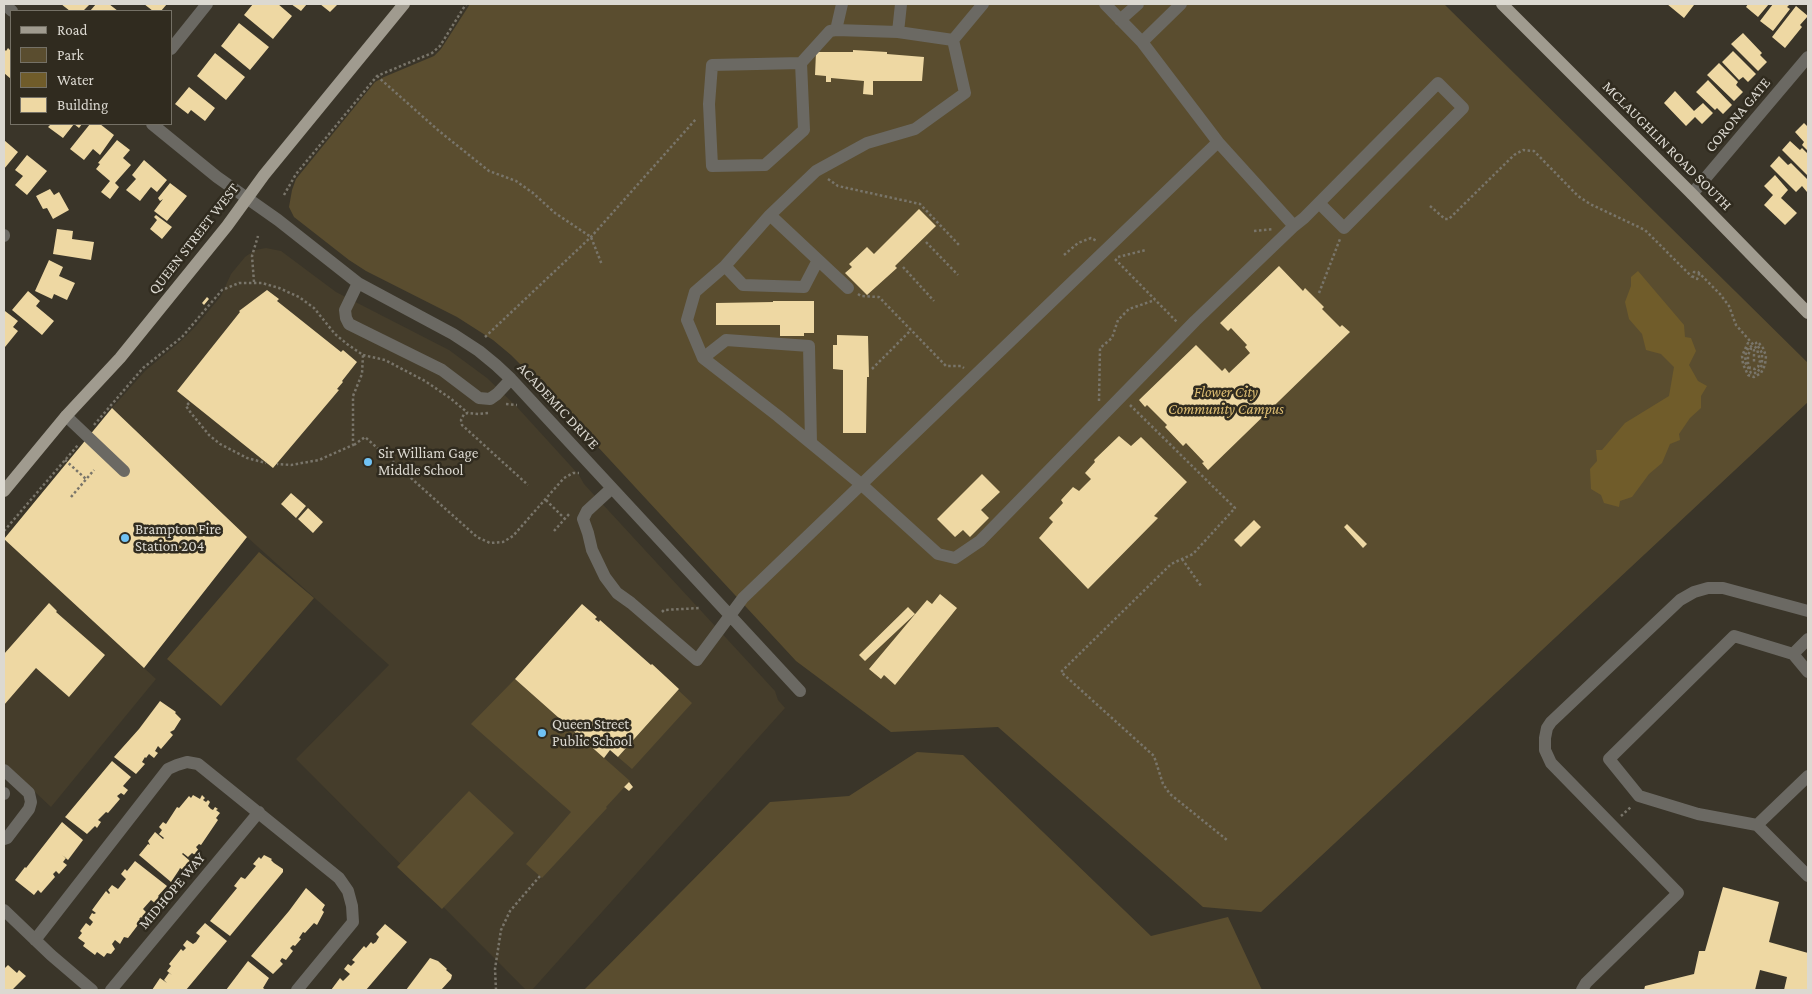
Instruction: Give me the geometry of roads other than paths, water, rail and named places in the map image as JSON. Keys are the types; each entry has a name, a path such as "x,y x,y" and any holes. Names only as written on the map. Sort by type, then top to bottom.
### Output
{"main road":[{"name":"QUEEN STREET WEST","path":"4,491 66,416 120,358 228,226 264,175 404,4"},
{"name":"MCLAUGHLIN ROAD SOUTH","path":"1502,4 1808,313"}],"street":[{"path":"172,48 207,4"},
{"path":"836,30 842,4"},
{"path":"898,32 901,4"},
{"path":"953,40 983,4"},
{"path":"1105,4 1142,42 1218,142 1294,226"},
{"path":"1120,20 1138,4"},
{"path":"1142,42 1181,4"},
{"path":"801,63 712,65 709,104 712,166 765,165 804,130 801,63 830,31 898,32 953,40"},
{"path":"953,40 965,92 915,129 867,143 816,172 770,215 725,266 695,292 687,320 703,358 811,443 938,554 955,558 980,542 1188,328 1319,203 1438,83 1463,108 1344,228 1319,203"},
{"name":"CORONA GATE","path":"1692,194 1808,57"},
{"name":"ACADEMIC DRIVE","path":"153,125 217,177 358,283 460,338 511,379 800,691"},
{"path":"612,488 587,511 583,520 592,550 605,577 617,592 697,660 743,598 976,376 1110,254 1218,142"},
{"path":"770,215 848,288"},
{"path":"725,266 743,285 804,287 818,260"},
{"path":"358,283 345,310 349,324 442,370 479,398 490,399 511,379"},
{"path":"703,358 726,340 809,346 811,443"},
{"path":"66,416 124,471"},
{"path":"1582,990 1586,983 1678,893 1551,763 1545,750 1547,728 1551,722 1680,600 1694,592 1708,588 1723,588 1808,611"},
{"path":"1808,672 1793,654 1734,636 1609,759 1640,796 1698,814 1757,826 1808,876"},
{"path":"1793,654 1808,640"},
{"path":"35,940 168,769 177,764 187,762 198,764 339,878 348,891 352,906 353,922 297,990"},
{"path":"4,770 29,793 31,802 29,809 7,838 4,839"},
{"path":"1757,826 1808,776"},
{"name":"MIDHOPE WAY","path":"111,990 259,812"},
{"path":"4,910 92,990"}],"water":[{"path":"1638,271 1684,325 1685,337 1691,338 1696,351 1689,365 1698,381 1707,386 1701,396 1701,408 1690,418 1679,434 1680,440 1670,444 1662,463 1649,474 1632,497 1620,501 1619,507 1604,503 1601,495 1591,489 1590,469 1597,461 1596,450 1602,450 1625,423 1669,396 1674,367 1661,354 1646,350 1642,334 1629,319 1625,302 1631,286 1631,277"}],"place":[{"name":"Sir William Gage Middle School","path":"368,462"},
{"name":"Brampton Fire Station 204","path":"125,538"},
{"name":"Queen Street Public School","path":"542,733"}],"park label":[{"name":"Flower City Community Campus","path":"1226,400"}]}
